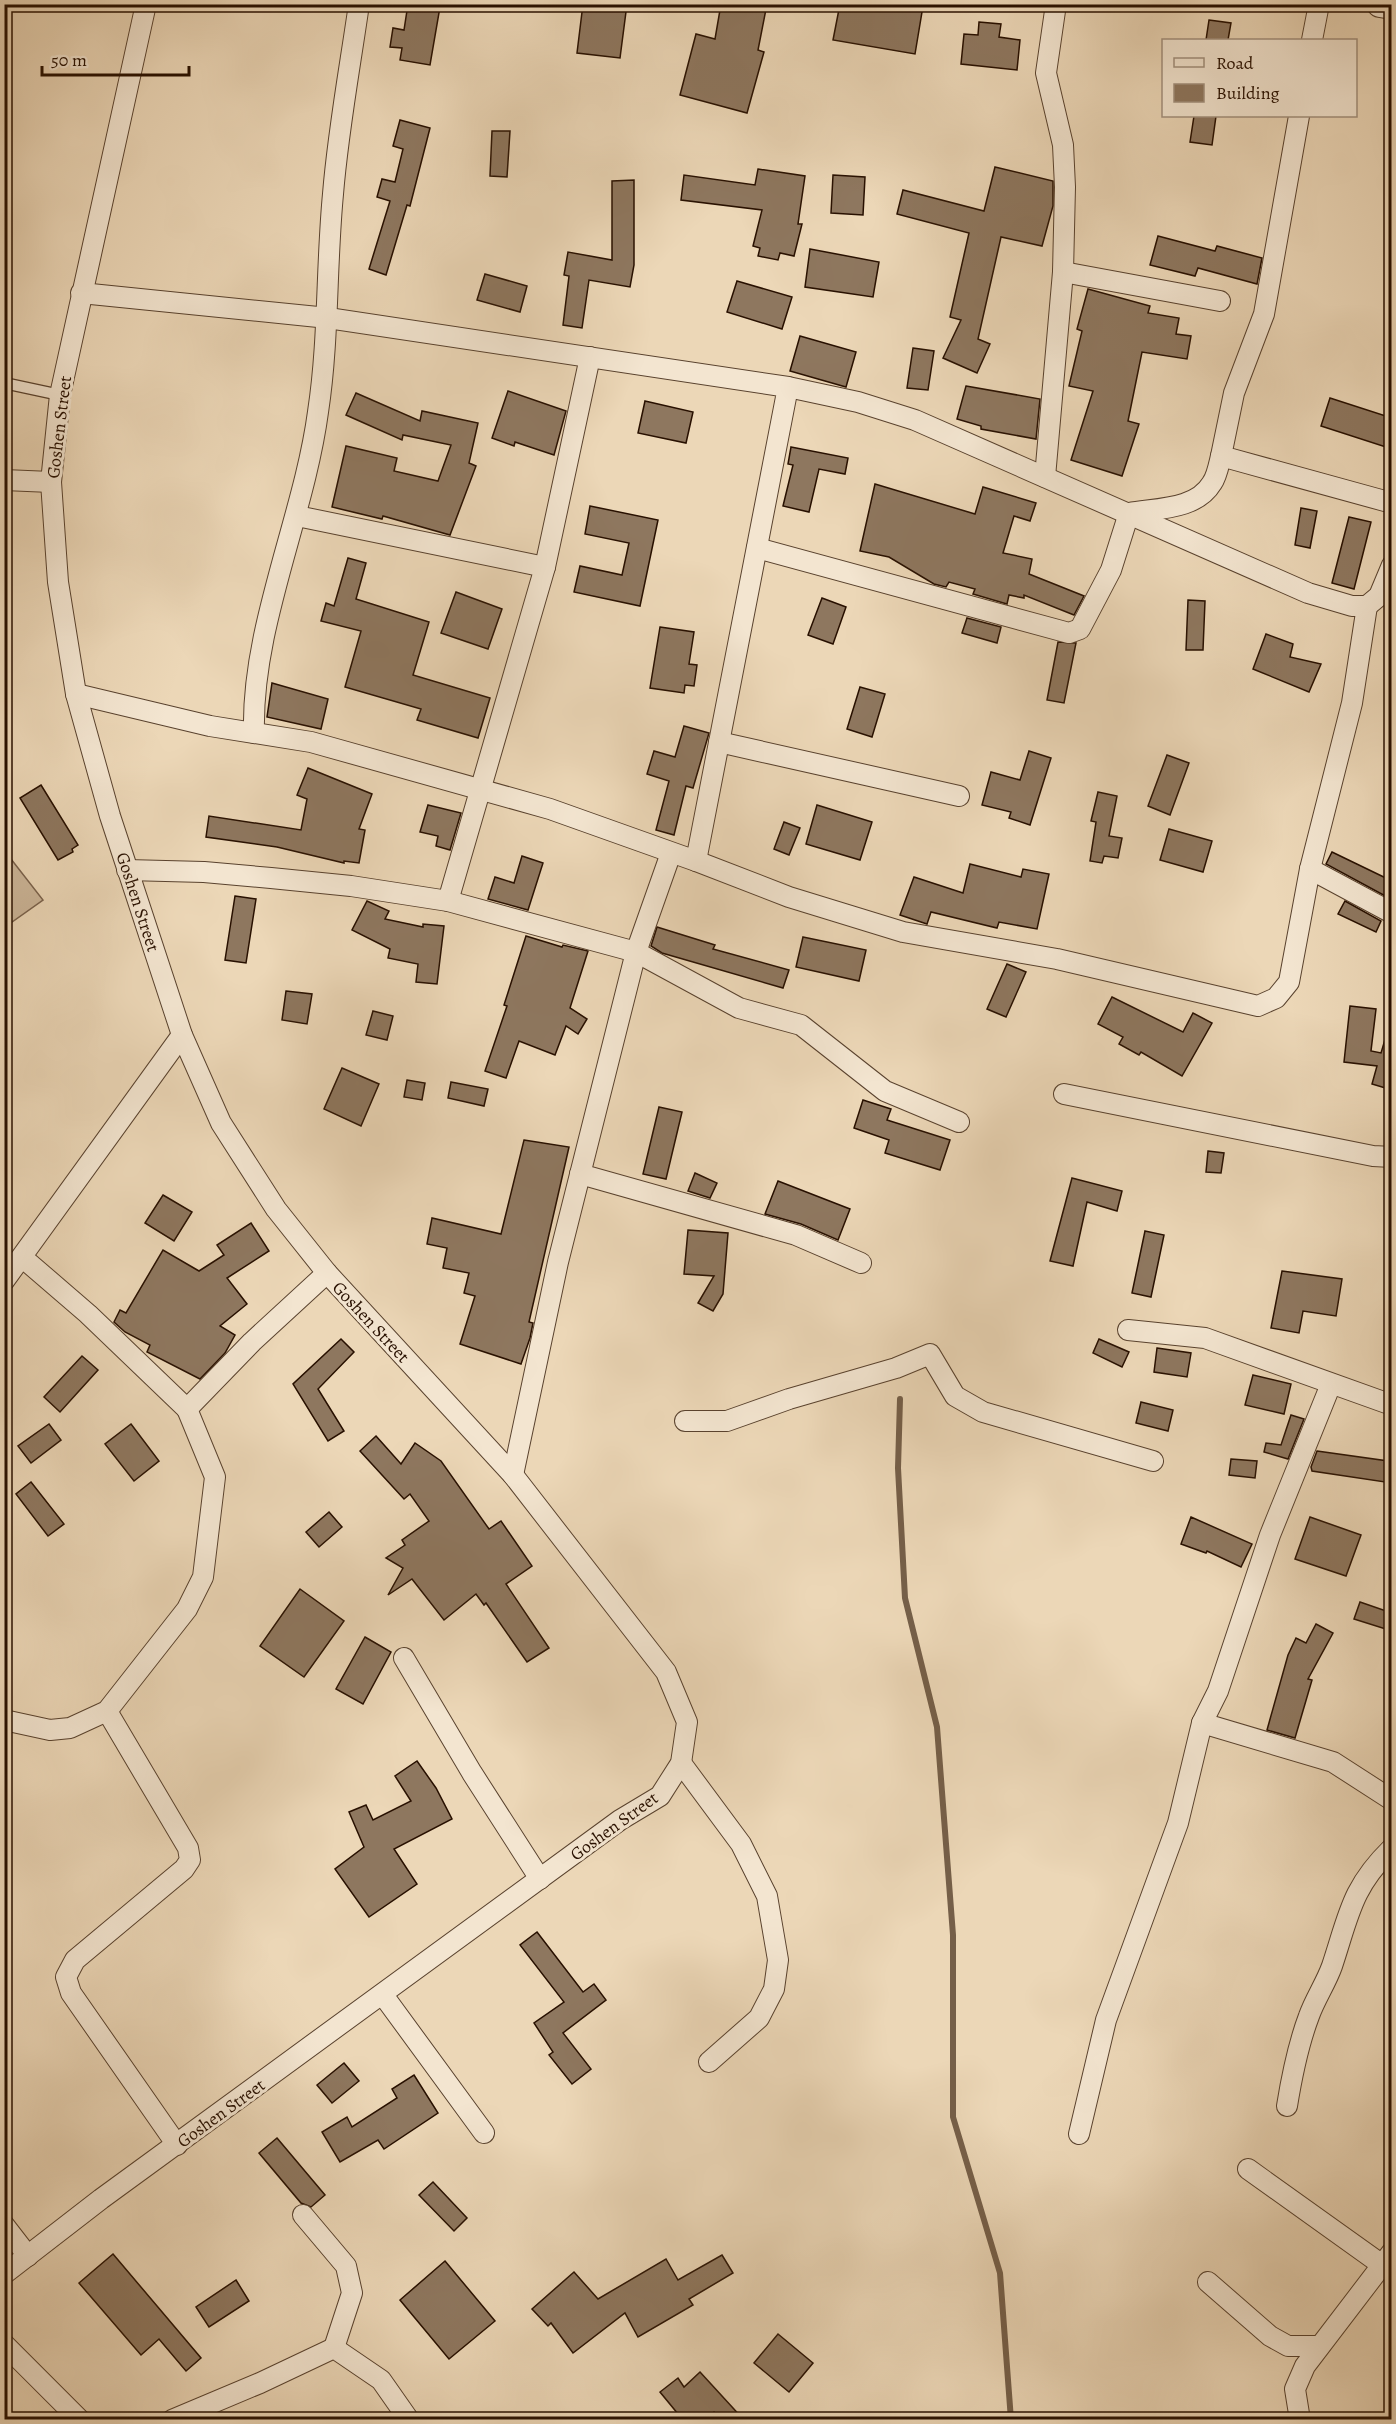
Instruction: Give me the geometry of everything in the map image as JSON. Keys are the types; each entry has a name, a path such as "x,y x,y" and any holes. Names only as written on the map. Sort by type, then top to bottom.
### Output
{"street":[{"name":"Goshen Street","path":"4,2274 101,2199 620,1820 660,1796 681,1763 687,1722 666,1672 513,1475 327,1273 276,1209 221,1122 182,1035 127,870 76,694 58,582 51,482 60,395 146,4"},
{"path":"254,732 255,689 263,646 297,516 318,413 328,318 333,194 358,4"},
{"path":"1045,477 1063,272 1065,187 1063,145 1046,73 1056,4"},
{"path":"1312,39 1319,4"},
{"path":"1380,4 1392,6"},
{"path":"1129,513 1178,506 1200,497 1213,483 1234,393 1264,314 1299,117"},
{"path":"1063,272 1220,302"},
{"path":"81,293 328,318 788,387 858,402 915,420 1308,593 1352,606 1367,606 1379,596 1392,565"},
{"path":"448,901 545,567 590,357"},
{"path":"696,861 788,387"},
{"path":"1221,456 1392,503"},
{"path":"4,480 51,482"},
{"path":"757,548 1069,633 1080,629 1111,570 1129,513"},
{"path":"297,516 545,567"},
{"path":"76,694 210,726 311,742 479,791 550,809 789,897 903,932 1057,959 1258,1006 1276,998 1289,982 1310,869 1352,703 1367,606"},
{"path":"719,742 959,796"},
{"path":"513,1475 558,1262 636,952 670,853"},
{"path":"1310,869 1392,913"},
{"path":"127,870 204,872 271,878 351,886 448,901 636,952 739,1008 801,1025 885,1090 959,1122"},
{"path":"4,1281 23,1258 182,1035"},
{"path":"1064,1094 1373,1156 1392,1156"},
{"path":"580,1174 796,1236 861,1263"},
{"path":"4,1720 50,1730 70,1728 106,1711 188,1609 203,1577 215,1477 188,1409 88,1314 23,1258"},
{"path":"188,1409 252,1342 327,1273"},
{"path":"1128,1330 1205,1338 1392,1405"},
{"path":"685,1421 727,1421 789,1399 896,1368 930,1354 955,1396 983,1412 1153,1461"},
{"path":"1078,2134 1106,2020 1178,1824 1202,1723 1218,1691 1270,1535 1331,1384"},
{"path":"404,1658 472,1773 540,1879"},
{"path":"106,1711 188,1848 190,1860 184,1869 75,1960 66,1977 71,1993 177,2145"},
{"path":"1202,1723 1333,1762 1392,1800"},
{"path":"681,1763 741,1844 767,1896 778,1960 774,1989 759,2018 709,2062"},
{"path":"1287,2106 1294,2062 1309,2015 1332,1968 1356,1892 1370,1869 1392,1848"},
{"path":"383,1995 484,2133"},
{"path":"1248,2169 1389,2263 1305,2366 1296,2389 1300,2420"},
{"path":"172,2420 260,2383 334,2348 352,2293 346,2266 303,2215"},
{"path":"4,2225 28,2256"},
{"path":"1208,2282 1270,2336 1288,2346 1319,2346"},
{"path":"4,2344 80,2420"},
{"path":"334,2348 381,2380 409,2420"}],"lane":[{"path":"4,383 60,395"}],"shaded area":[{"path":"4,850 43,900 5,927 4,927"}],"building":[{"path":"408,4 440,7 430,65 400,60 402,48 390,47 393,28 404,30"},
{"path":"583,4 627,4 620,58 577,53"},
{"path":"721,4 767,4 758,50 764,52 747,113 680,95 696,34 715,39"},
{"path":"840,4 923,6 915,54 833,40"},
{"path":"1209,20 1231,23 1228,39 1206,39"},
{"path":"979,22 1001,24 999,37 1020,40 1017,70 961,64 964,34 978,35"},
{"path":"1194,117 1216,117 1212,145 1190,142"},
{"path":"400,120 430,128 410,206 407,205 386,275 369,269 390,201 377,197 382,179 395,182 403,149 393,146"},
{"path":"492,131 510,131 507,177 490,176"},
{"path":"995,167 1053,181 1053,206 1042,246 1001,237 978,339 990,344 977,373 943,358 961,320 950,317 969,233 897,214 903,190 984,211"},
{"path":"758,169 805,176 798,224 802,224 794,256 780,253 778,260 758,256 760,248 753,246 762,210 681,200 684,175 755,185"},
{"path":"833,175 865,177 863,215 831,213"},
{"path":"634,180 634,265 630,287 589,280 582,328 563,325 569,276 564,275 568,252 612,260 612,181"},
{"path":"1158,236 1215,251 1217,246 1262,258 1257,284 1198,268 1195,276 1150,265"},
{"path":"810,249 879,262 873,297 805,287"},
{"path":"485,274 527,286 520,312 477,300"},
{"path":"737,281 792,297 782,329 727,312"},
{"path":"1088,289 1150,306 1148,313 1179,318 1176,334 1191,336 1187,359 1142,352 1128,421 1139,424 1122,476 1071,460 1093,391 1069,386 1082,331 1077,329"},
{"path":"800,336 856,352 846,387 790,371"},
{"path":"913,348 934,351 928,390 907,388"},
{"path":"966,386 1040,399 1036,439 981,429 981,426 957,419"},
{"path":"508,391 566,411 554,455 515,442 514,446 492,438"},
{"path":"356,393 420,421 422,411 478,423 469,463 476,466 450,535 383,516 382,519 332,507 346,446 397,458 394,471 438,481 451,445 403,435 402,440 346,415"},
{"path":"1330,398 1392,418 1392,449 1321,426"},
{"path":"645,401 693,412 686,443 638,433"},
{"path":"791,447 848,458 845,474 819,469 809,512 783,506 793,465 788,464"},
{"path":"875,484 975,514 983,487 1036,503 1030,521 1014,516 1003,553 1032,559 1029,574 1084,596 1074,615 1024,595 1024,598 1009,595 1007,604 973,594 975,589 949,582 946,587 934,584 889,557 860,551"},
{"path":"590,506 658,520 640,606 574,592 580,566 622,575 629,543 585,534"},
{"path":"1301,508 1317,511 1310,548 1295,545"},
{"path":"1349,517 1371,522 1354,589 1332,583"},
{"path":"348,558 366,563 356,599 429,622 413,675 490,698 478,738 417,720 421,709 345,687 361,631 321,621 326,603 334,606"},
{"path":"456,592 502,609 488,649 441,633"},
{"path":"822,598 846,607 833,644 808,635"},
{"path":"1188,600 1205,601 1203,650 1186,650"},
{"path":"967,618 1001,627 997,643 962,633"},
{"path":"660,627 694,632 689,664 697,665 694,686 685,685 684,693 650,688"},
{"path":"1266,634 1293,644 1290,657 1321,664 1309,692 1253,669"},
{"path":"1058,642 1076,643 1064,703 1047,700"},
{"path":"272,683 328,699 321,729 267,717"},
{"path":"860,687 885,694 872,737 847,729"},
{"path":"684,726 709,733 693,788 686,786 674,835 656,830 669,781 647,774 654,751 675,757"},
{"path":"1029,751 1051,758 1030,825 1009,818 1011,812 982,805 991,772 1020,780"},
{"path":"1167,755 1189,763 1170,815 1148,806"},
{"path":"308,768 372,794 359,829 365,830 359,863 344,861 344,863 277,847 206,837 209,816 301,830 307,799 297,795"},
{"path":"41,785 78,845 72,849 73,852 58,860 20,798"},
{"path":"1098,792 1117,796 1109,836 1122,838 1118,858 1104,856 1102,863 1090,861 1096,822 1091,821"},
{"path":"428,805 461,813 450,850 436,846 438,836 420,832"},
{"path":"817,805 872,822 860,860 806,844"},
{"path":"784,822 800,828 789,855 774,849"},
{"path":"1169,829 1212,841 1203,872 1160,860"},
{"path":"1332,852 1392,881 1389,898 1326,864"},
{"path":"522,856 543,863 528,910 488,899 495,877 514,883"},
{"path":"970,864 1021,877 1023,869 1049,874 1037,929 999,922 997,928 931,912 927,924 900,915 914,877 963,893"},
{"path":"235,896 256,899 246,963 225,960"},
{"path":"367,901 389,911 385,919 423,927 423,924 444,926 437,984 416,982 418,964 388,958 390,949 352,930"},
{"path":"1345,901 1381,921 1376,932 1338,914"},
{"path":"657,927 715,945 713,949 789,970 783,988 662,953 651,946"},
{"path":"526,936 562,947 563,945 588,951 570,1008 587,1019 578,1034 566,1026 555,1055 519,1041 506,1078 485,1071 507,1006 504,1005"},
{"path":"803,937 866,950 859,981 796,967"},
{"path":"1007,964 1026,972 1006,1017 987,1009"},
{"path":"286,991 312,994 307,1024 282,1020"},
{"path":"1112,997 1183,1032 1193,1013 1212,1023 1182,1076 1141,1052 1139,1055 1119,1044 1123,1037 1098,1024"},
{"path":"1350,1006 1376,1009 1371,1051 1381,1053 1387,1033 1392,1033 1392,1090 1372,1084 1377,1066 1344,1062"},
{"path":"373,1011 393,1016 387,1040 366,1035"},
{"path":"342,1068 379,1084 361,1126 324,1109"},
{"path":"407,1080 425,1083 422,1100 404,1097"},
{"path":"451,1082 488,1089 484,1106 448,1098"},
{"path":"863,1100 891,1109 887,1120 950,1140 940,1170 885,1153 889,1140 854,1128"},
{"path":"659,1107 682,1112 666,1179 643,1174"},
{"path":"524,1140 569,1147 529,1322 533,1323 530,1338 521,1364 460,1344 475,1296 464,1293 469,1273 443,1268 447,1248 427,1244 432,1218 501,1234"},
{"path":"1208,1151 1224,1153 1221,1173 1206,1172"},
{"path":"695,1173 717,1183 710,1198 688,1191"},
{"path":"1072,1178 1122,1191 1117,1211 1087,1202 1073,1266 1050,1261"},
{"path":"778,1181 850,1209 838,1240 801,1224 765,1214"},
{"path":"163,1195 192,1212 174,1241 145,1223"},
{"path":"251,1223 269,1251 227,1278 247,1304 220,1326 235,1335 225,1353 200,1379 147,1352 150,1345 125,1332 114,1322 120,1310 126,1313 163,1250 199,1271 224,1255 217,1245"},
{"path":"688,1230 728,1233 723,1294 713,1311 698,1303 714,1276 684,1274"},
{"path":"1145,1231 1164,1235 1151,1297 1132,1293"},
{"path":"1282,1271 1342,1279 1336,1316 1303,1311 1299,1333 1271,1328"},
{"path":"341,1339 354,1352 318,1389 344,1431 328,1441 293,1384"},
{"path":"1099,1339 1129,1352 1122,1367 1093,1353"},
{"path":"1157,1348 1191,1353 1187,1377 1154,1372"},
{"path":"82,1356 98,1370 60,1412 44,1397"},
{"path":"1253,1375 1291,1384 1284,1414 1245,1405"},
{"path":"1141,1402 1173,1410 1168,1431 1136,1423"},
{"path":"1291,1415 1304,1419 1288,1459 1264,1452 1266,1443 1281,1445"},
{"path":"49,1424 61,1440 31,1463 18,1446"},
{"path":"131,1424 159,1461 134,1481 105,1444"},
{"path":"376,1436 401,1464 415,1443 441,1461 489,1529 501,1521 532,1566 506,1584 549,1648 527,1662 486,1603 484,1605 476,1594 444,1620 412,1579 388,1595 403,1568 386,1558 405,1545 402,1540 429,1521 410,1494 404,1499 360,1451"},
{"path":"1317,1451 1388,1461 1385,1482 1312,1471 1311,1467"},
{"path":"1231,1459 1257,1461 1255,1478 1229,1475"},
{"path":"31,1482 64,1524 48,1536 16,1494"},
{"path":"329,1512 342,1527 319,1547 306,1532"},
{"path":"1191,1517 1252,1544 1241,1567 1207,1551 1206,1553 1181,1544"},
{"path":"1310,1517 1361,1535 1346,1576 1295,1559"},
{"path":"300,1589 344,1621 304,1677 260,1646"},
{"path":"1360,1602 1392,1613 1392,1631 1354,1619"},
{"path":"1316,1624 1333,1633 1308,1679 1312,1680 1295,1738 1267,1730 1288,1655 1296,1638 1306,1643"},
{"path":"365,1637 391,1652 363,1704 336,1689"},
{"path":"417,1761 436,1788 452,1819 394,1849 417,1884 369,1917 335,1869 364,1847 349,1812 366,1805 373,1820 411,1801 395,1776"},
{"path":"537,1932 583,1992 594,1984 606,2000 563,2033 591,2069 572,2084 549,2055 553,2052 534,2023 564,2002 520,1945"},
{"path":"344,2063 359,2081 332,2103 317,2085"},
{"path":"414,2075 438,2113 384,2149 378,2140 340,2162 322,2132 347,2117 352,2127 397,2098 392,2089"},
{"path":"277,2138 325,2195 311,2207 301,2203 259,2153"},
{"path":"433,2182 467,2218 454,2231 419,2195"},
{"path":"113,2254 201,2358 186,2371 159,2339 141,2355 79,2283"},
{"path":"722,2255 733,2273 689,2299 693,2305 638,2337 625,2313 573,2353 551,2323 548,2326 532,2309 574,2272 598,2299 666,2259 678,2280"},
{"path":"445,2261 495,2321 449,2359 400,2300"},
{"path":"236,2280 249,2301 209,2327 196,2307"},
{"path":"778,2334 813,2363 789,2392 754,2363"},
{"path":"700,2372 744,2420 722,2420 714,2412 705,2420 683,2420 660,2392 678,2378 684,2387"}],"waterway":[{"path":"900,1399 898,1468 905,1598 937,1727 953,1935 953,2117 1000,2273 1011,2420"}]}
